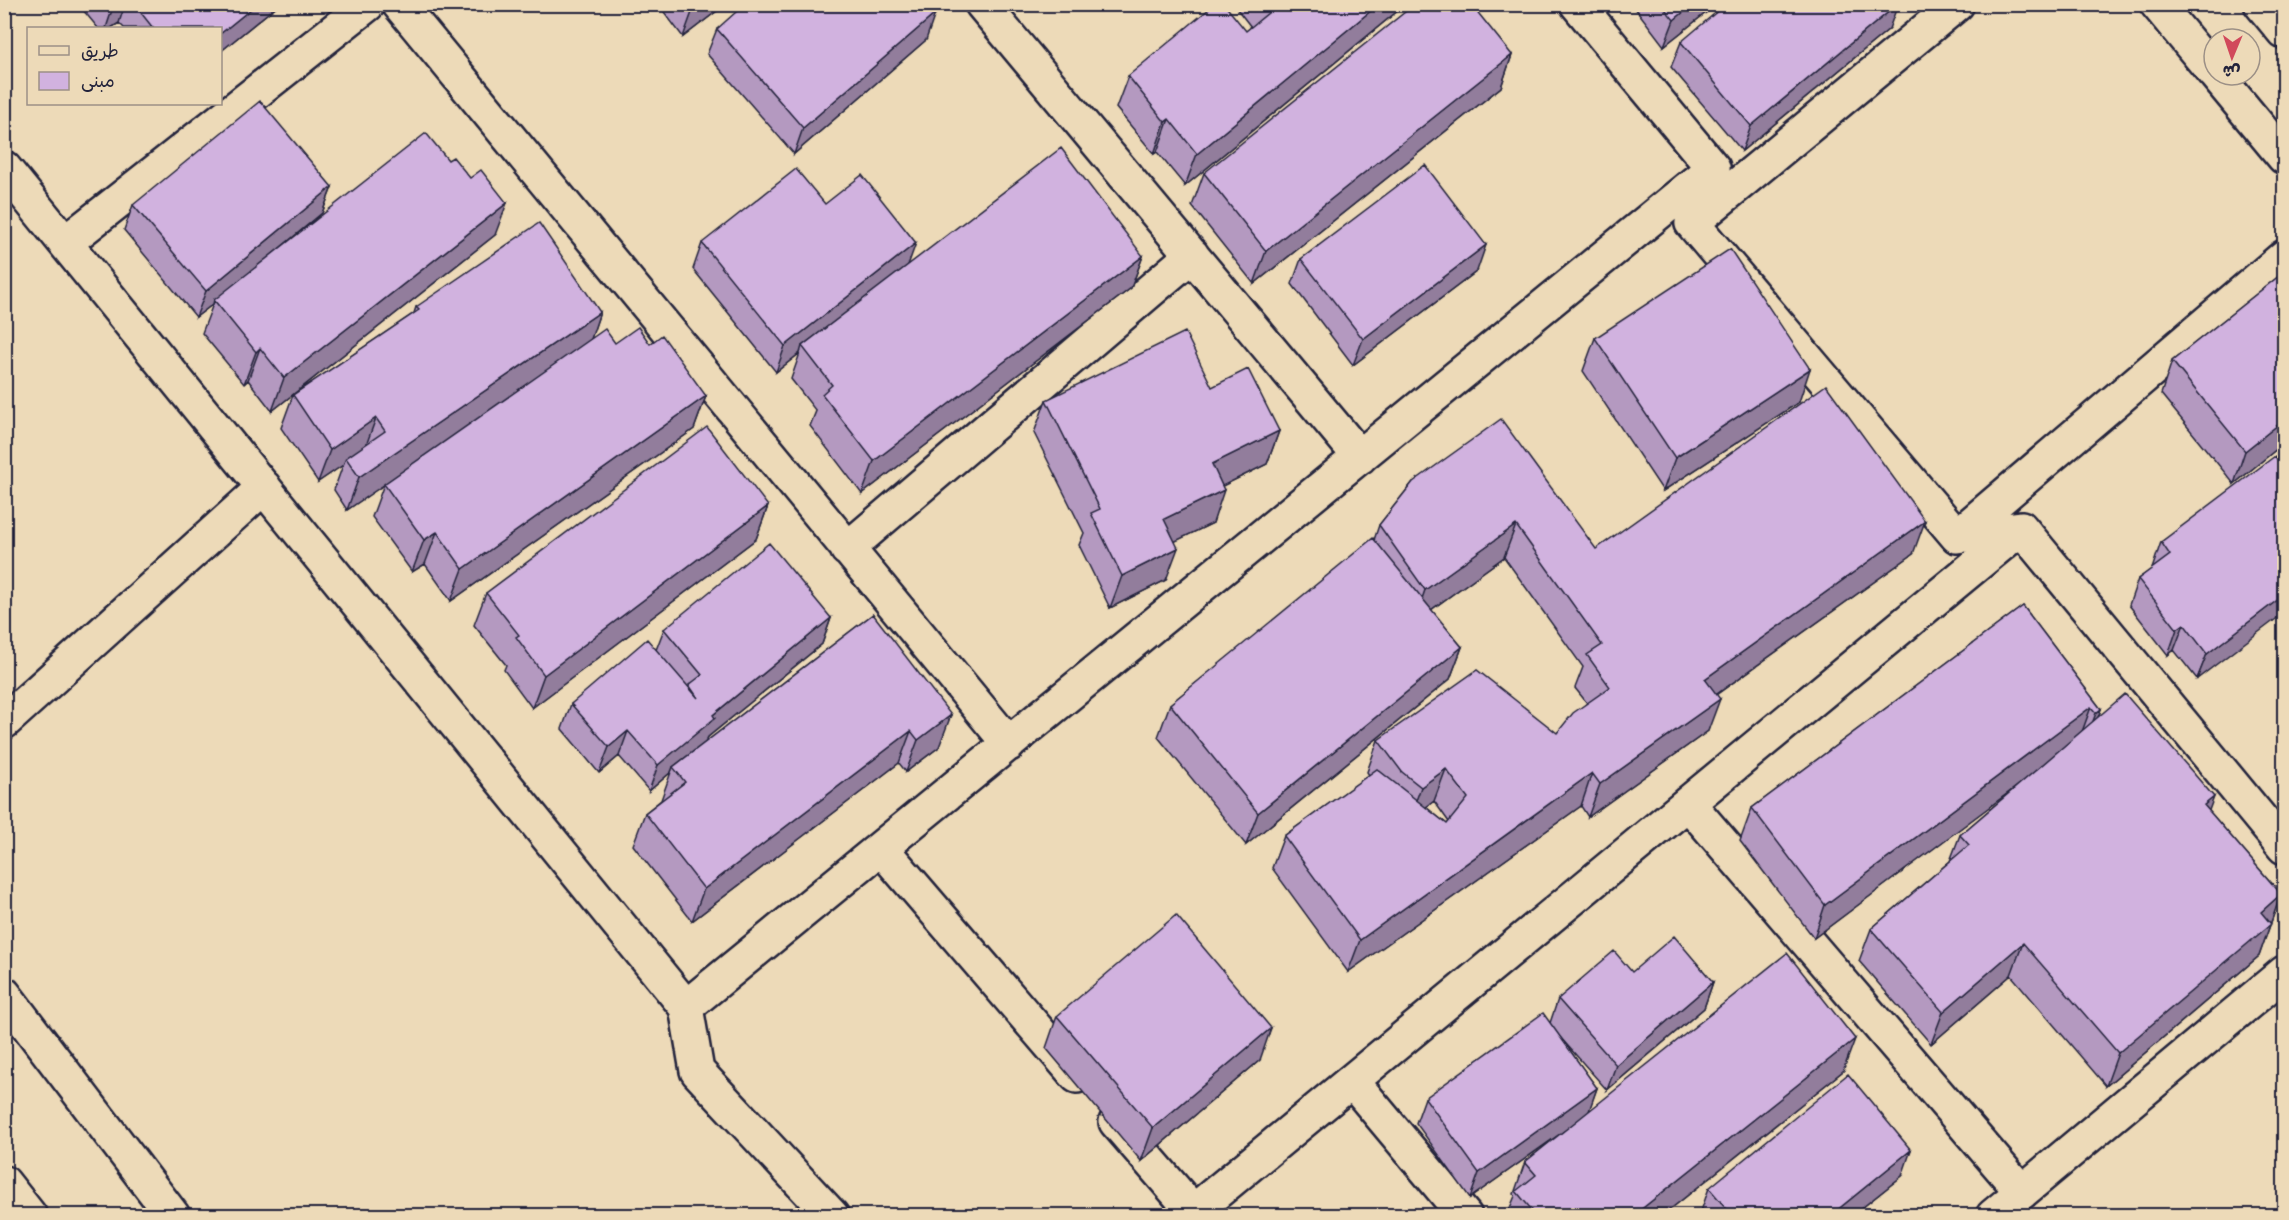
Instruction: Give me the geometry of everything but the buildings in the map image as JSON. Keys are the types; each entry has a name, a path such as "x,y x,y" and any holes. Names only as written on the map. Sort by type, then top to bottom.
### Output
{"street":[{"path":"65,243 368,4"},
{"path":"399,4 1009,744"},
{"path":"982,4 1360,457"},
{"path":"1577,4 1713,168"},
{"path":"1692,223 1958,4"},
{"path":"2157,4 2202,58"},
{"path":"2261,4 2284,32"},
{"path":"2226,87 2284,157"},
{"path":"4,168 686,1007 696,1071 823,1212"},
{"path":"1692,223 1713,168"},
{"path":"686,1007 1713,168"},
{"path":"1692,223 1957,536"},
{"path":"848,549 1192,255"},
{"path":"1957,536 2284,257"},
{"path":"4,722 264,487"},
{"path":"1957,536 2021,528"},
{"path":"881,848 1191,1213 2021,528"},
{"path":"2021,528 2284,847"},
{"path":"1688,804 2022,1192"},
{"path":"1993,1215 2284,973"},
{"path":"4,994 173,1215"},
{"path":"1352,1081 1465,1215"}]}
